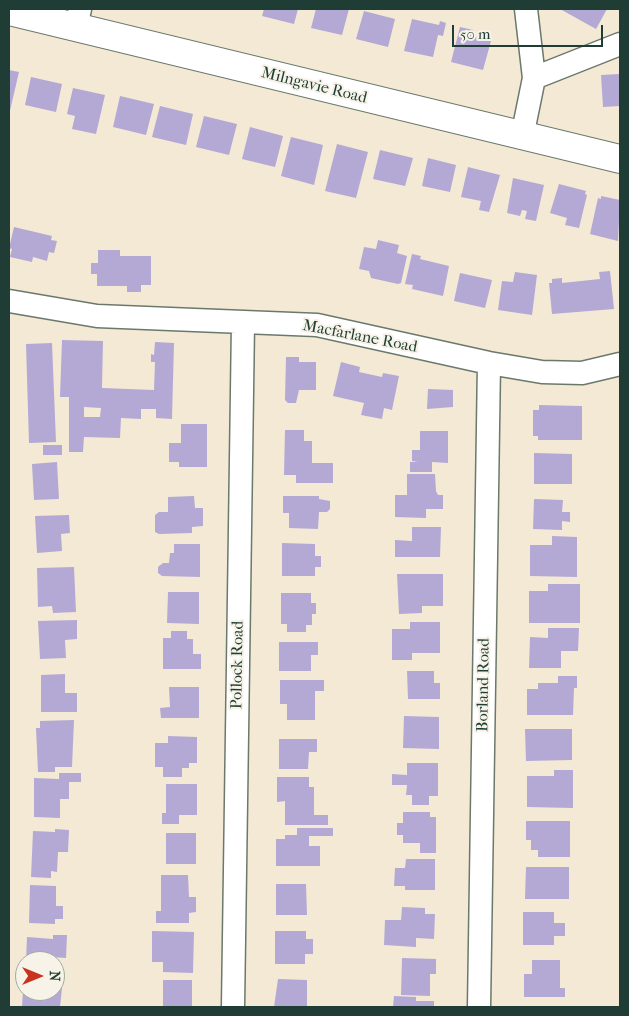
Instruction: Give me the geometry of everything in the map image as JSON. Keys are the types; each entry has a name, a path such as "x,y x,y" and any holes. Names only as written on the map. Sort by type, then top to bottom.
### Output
{"main road":[{"name":"Milngavie Road","path":"9,11 78,18 522,137 620,159"}],"street":[{"path":"522,137 534,78 526,9"},
{"path":"534,78 620,44"},
{"name":"Macfarlane Road","path":"9,301 97,316 317,325 489,363 542,372 582,373 620,364"},
{"name":"Pollock Road","path":"233,1007 243,323"},
{"name":"Borland Road","path":"479,1007 489,363"}],"building":[{"path":"264,9 298,9 294,24 262,16"},
{"path":"316,9 349,9 342,35 311,28"},
{"path":"560,9 607,9 596,29"},
{"path":"364,11 395,19 388,47 356,39"},
{"path":"412,19 439,25 440,21 446,23 443,36 438,35 433,57 404,51"},
{"path":"460,27 473,30 471,36 491,41 483,70 451,62"},
{"path":"9,70 19,72 9,115"},
{"path":"620,74 620,106 603,107 601,75"},
{"path":"31,77 62,84 56,112 25,105"},
{"path":"73,88 105,95 96,134 72,129 75,116 67,114"},
{"path":"120,96 154,104 146,135 113,127"},
{"path":"160,106 193,114 186,145 152,137"},
{"path":"204,116 237,124 229,155 196,147"},
{"path":"250,127 283,136 275,167 242,159"},
{"path":"291,137 323,145 314,185 281,176"},
{"path":"337,144 368,152 356,198 325,191"},
{"path":"380,150 413,158 405,186 373,179"},
{"path":"428,158 456,165 450,192 422,186"},
{"path":"468,167 500,175 489,212 479,210 481,201 461,197"},
{"path":"513,178 544,185 536,221 525,219 527,211 522,210 520,216 507,213"},
{"path":"559,184 586,191 585,194 587,195 579,228 565,225 567,218 550,213"},
{"path":"601,196 620,200 618,241 590,234 598,198 601,199"},
{"path":"14,227 52,236 51,240 57,241 54,253 49,252 47,261 33,257 32,262 10,257 12,249 9,248"},
{"path":"378,240 399,245 397,253 407,256 401,283 371,278 369,271 359,269 364,247 376,249"},
{"path":"98,250 120,250 120,256 151,256 151,285 141,285 141,292 127,292 127,286 97,286 97,274 91,274 91,263 98,263"},
{"path":"412,254 421,256 420,259 449,266 443,296 412,289 413,285 405,284"},
{"path":"610,271 614,309 552,314 549,283 552,283 552,279 562,278 562,283 600,279 599,272"},
{"path":"515,272 537,275 532,315 498,310 502,281 513,282"},
{"path":"460,273 492,280 485,308 454,301"},
{"path":"62,340 103,341 102,388 154,390 155,362 151,362 151,354 154,355 155,342 174,343 172,419 156,418 156,409 141,409 141,419 121,418 120,438 84,437 83,452 69,452 69,397 60,397","holes":["84,407 101,408 100,417 84,417"]},
{"path":"52,343 56,442 29,443 26,344"},
{"path":"286,357 299,357 299,362 316,362 316,390 299,390 296,403 288,403 285,400"},
{"path":"341,362 360,367 359,372 382,377 383,373 399,376 392,410 384,408 382,419 361,415 364,403 333,396"},
{"path":"428,389 453,390 453,407 427,409"},
{"path":"539,405 582,406 582,440 538,440 538,436 533,436 533,410 539,410"},
{"path":"181,424 207,424 207,467 179,467 179,462 169,462 169,443 181,443"},
{"path":"285,430 304,430 304,441 312,441 312,463 333,463 333,483 296,483 296,475 284,475"},
{"path":"420,431 448,431 448,463 432,462 432,472 410,472 410,462 418,462 412,461 412,450 420,450"},
{"path":"43,445 62,445 62,455 43,455"},
{"path":"534,453 572,454 572,484 534,484"},
{"path":"57,462 59,499 34,500 32,464"},
{"path":"407,474 435,474 436,491 438,495 443,495 443,509 426,509 426,518 395,517 395,495 407,495"},
{"path":"194,496 195,508 203,508 203,526 192,527 192,533 159,534 155,532 155,515 159,512 168,512 168,497"},
{"path":"283,496 319,496 319,499 330,501 330,509 327,512 319,512 318,529 289,528 289,513 283,513"},
{"path":"534,499 563,500 562,512 570,512 570,522 562,521 562,530 533,529"},
{"path":"69,515 70,533 61,534 62,551 37,553 35,516"},
{"path":"412,527 441,527 440,557 395,557 395,540 412,541"},
{"path":"552,536 577,537 577,577 530,576 530,545 552,545"},
{"path":"282,543 315,544 315,556 321,556 321,567 315,567 315,576 282,576"},
{"path":"174,544 200,544 200,577 162,576 158,573 158,567 163,563 169,563 170,553 174,553"},
{"path":"74,567 76,612 53,613 52,606 38,607 37,568"},
{"path":"397,574 443,574 443,606 422,606 422,613 399,614"},
{"path":"548,584 580,584 580,623 529,623 529,591 548,591"},
{"path":"168,592 199,592 199,624 167,623"},
{"path":"281,593 311,593 311,603 316,603 316,614 312,614 312,625 306,625 306,632 287,632 287,624 281,624"},
{"path":"77,620 77,639 65,640 66,658 40,659 38,621"},
{"path":"410,622 440,622 440,653 412,653 412,660 392,660 392,629 410,629"},
{"path":"548,628 579,628 578,651 561,651 561,668 529,668 530,637 548,638"},
{"path":"171,631 187,631 187,639 193,639 193,654 201,654 201,669 163,669 163,638 171,638"},
{"path":"279,642 318,642 318,655 311,655 311,671 279,671"},
{"path":"407,671 434,671 434,683 440,683 440,699 408,699"},
{"path":"65,674 65,693 77,693 77,712 41,712 41,675"},
{"path":"558,676 577,676 577,688 574,688 573,715 527,715 527,689 538,689 538,683 558,683"},
{"path":"280,680 324,680 324,691 315,691 315,720 287,720 287,704 280,704"},
{"path":"169,687 199,687 199,718 161,718 160,708 170,707"},
{"path":"404,716 439,717 439,749 403,748"},
{"path":"74,720 72,767 55,767 55,772 38,772 36,728 40,728 40,721"},
{"path":"525,729 572,729 572,760 526,761"},
{"path":"168,736 197,737 197,763 189,763 189,768 182,768 182,777 163,777 163,767 155,767 155,743 168,743"},
{"path":"279,739 317,739 317,752 309,752 308,769 279,769"},
{"path":"407,763 438,763 438,796 429,796 429,805 412,805 412,795 406,795 407,785 392,785 392,774 407,775"},
{"path":"554,770 573,770 573,808 527,807 527,776 554,776"},
{"path":"59,773 81,773 81,782 69,782 69,799 60,799 60,818 34,817 34,778 59,779"},
{"path":"277,777 309,777 309,787 314,787 314,815 328,815 328,825 285,825 285,801 277,802"},
{"path":"166,784 197,784 197,815 179,815 179,824 162,824 162,813 166,813"},
{"path":"403,812 430,812 430,817 436,817 436,853 420,853 420,843 403,843 403,835 397,835 397,823 403,823"},
{"path":"526,821 570,821 570,857 538,857 538,850 531,850 531,840 526,840"},
{"path":"297,828 333,828 333,836 309,836 309,846 320,846 320,866 276,866 276,839 285,839 285,835 297,835"},
{"path":"55,829 69,830 68,852 58,852 57,872 51,871 51,878 31,877 33,831 55,832"},
{"path":"166,833 196,833 196,864 166,864"},
{"path":"406,859 435,859 435,890 405,890 405,886 394,886 395,868 405,868"},
{"path":"526,867 569,867 569,899 525,899"},
{"path":"161,875 188,875 189,897 196,897 196,912 189,913 189,923 156,923 156,911 161,911"},
{"path":"276,884 306,884 307,915 276,915"},
{"path":"30,885 56,886 56,906 63,906 63,919 55,919 55,924 29,923"},
{"path":"402,907 425,908 425,914 435,914 434,939 416,938 416,947 384,945 385,920 401,920"},
{"path":"523,912 554,912 554,923 565,923 565,936 554,936 554,945 523,945"},
{"path":"152,931 194,932 193,973 163,972 163,962 152,962"},
{"path":"275,931 306,931 306,939 313,939 313,954 305,954 305,964 275,964"},
{"path":"53,935 67,935 66,958 65,951 26,951 27,937 53,939"},
{"path":"402,958 436,959 436,974 430,974 430,996 401,995"},
{"path":"532,960 560,960 560,988 565,988 565,997 524,997 524,974 532,974"},
{"path":"278,979 307,980 307,1007 274,1007"},
{"path":"163,980 192,980 192,1007 163,1007"},
{"path":"394,996 416,997 416,1001 434,1001 434,1007 393,1007"},
{"path":"22,1001 61,1001 60,1007 22,1007"}]}
